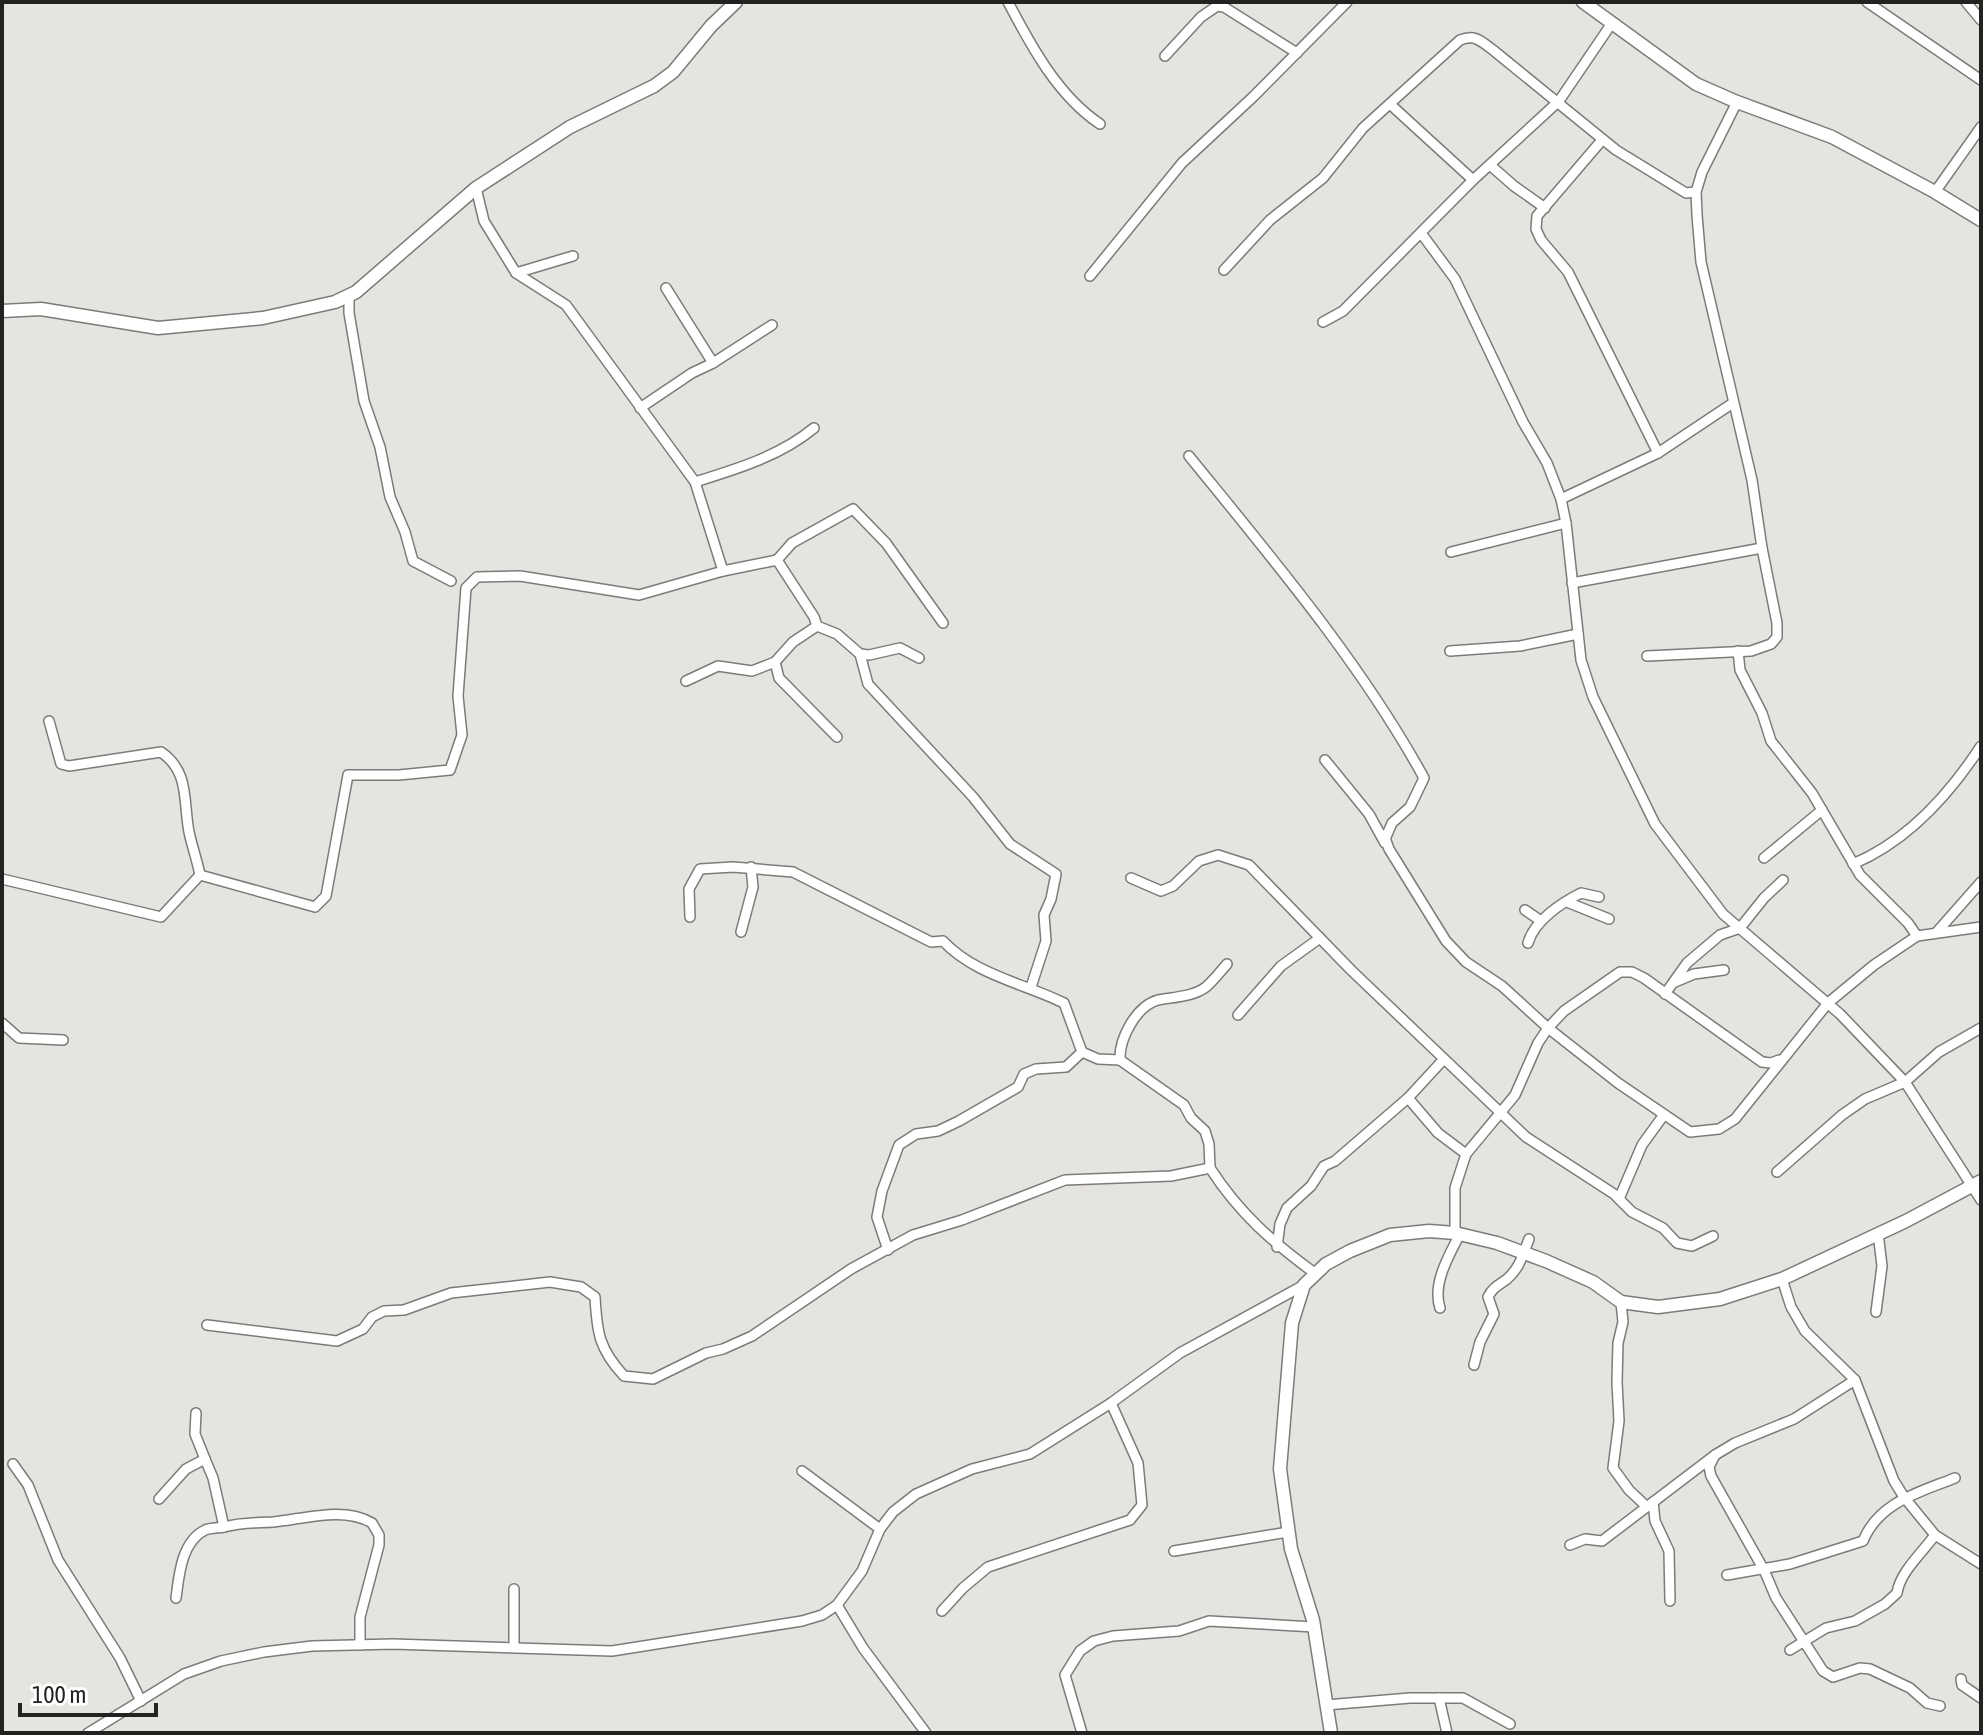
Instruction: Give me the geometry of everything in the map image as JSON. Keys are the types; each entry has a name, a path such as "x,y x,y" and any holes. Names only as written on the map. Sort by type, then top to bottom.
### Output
{"street":[{"path":"2,311 41,309 158,328 263,318 335,302 373,278 476,188 570,127 654,86 673,72 736,2"},
{"path":"1008,2 1028,41 1062,88 1079,108 1100,124"},
{"path":"1090,276 1182,163 1347,2"},
{"path":"1583,2 1696,84 1832,137 1981,220"},
{"path":"1867,2 1981,80"},
{"path":"1966,2 1981,20"},
{"path":"1165,56 1201,17 1217,6 1224,7 1297,53"},
{"path":"1323,322 1343,311 1473,180 1559,101 1612,23"},
{"path":"1224,270 1270,220 1323,178 1363,128 1460,40 1468,37 1476,38 1559,101 1602,140 1686,193 1696,192"},
{"path":"1647,656 1762,649 1777,637 1752,480 1701,262 1696,192 1702,172 1737,102"},
{"path":"1391,105 1473,180"},
{"path":"1935,192 1981,127"},
{"path":"1602,140 1537,216 1536,229 1541,240 1568,272 1658,453"},
{"path":"1490,165 1545,208"},
{"path":"476,188 484,221 516,273 566,305 695,482 723,571"},
{"path":"1421,233 1455,279 1523,422 1547,463 1561,499 1566,523 1581,660 1593,697 1655,824 1712,902 1828,1003 1905,1082 1977,1183 1981,1200"},
{"path":"516,273 573,256"},
{"path":"666,288 713,363"},
{"path":"349,295 349,313 364,401 380,447 390,497 413,561 451,581"},
{"path":"640,408 772,325"},
{"path":"1561,499 1658,453 1733,403"},
{"path":"695,482 737,469 795,444 814,428"},
{"path":"1189,456 1328,633 1402,736 1418,766 1424,778 1410,807 1392,823 1386,837 1384,835 1389,849"},
{"path":"200,875 315,907 326,896 348,775 399,775 450,770 462,735 458,696 466,588 477,577 520,576 639,595 723,571 777,560 792,543 853,509 886,543 943,623"},
{"path":"1451,552 1566,523"},
{"path":"1572,583 1762,548"},
{"path":"777,560 817,626 837,634 860,654 868,684 973,797 1010,844 1056,874 1044,915 1046,941 1031,987"},
{"path":"686,681 718,666 752,671 775,662 793,642 817,626"},
{"path":"1450,651 1520,646 1578,634"},
{"path":"860,654 900,648 919,658"},
{"path":"1738,651 1740,670 1762,713 1771,741 1812,793 1860,875 1917,936"},
{"path":"775,662 779,678 837,737"},
{"path":"49,721 61,764 69,766 161,752 175,762 186,799 189,831 200,875"},
{"path":"1853,864 1897,841 1920,821 1956,781 1981,746"},
{"path":"1325,760 1369,814 1446,941 1466,962 1502,986 1548,1028 1618,1083 1690,1132 1719,1129 1735,1119 1828,1003 1874,965 1917,936 1981,927"},
{"path":"1764,858 1822,810"},
{"path":"1131,878 1161,891 1173,886 1199,861 1218,855 1249,865 1526,1137 1619,1199 1632,1212 1663,1228 1684,1246 1692,1246 1713,1236"},
{"path":"741,932 753,887 751,867"},
{"path":"690,917 689,889 700,869 751,867 793,872 931,942 943,941 954,953 974,965 1064,1003 1082,1052 1098,1059 1120,1060 1184,1105 1191,1118 1205,1131 1210,1168 1242,1210 1277,1247 1316,1274"},
{"path":"2,879 161,917 200,875"},
{"path":"1665,994 1687,963 1720,935 1740,928 1783,880"},
{"path":"1936,933 1981,882"},
{"path":"1528,943 1541,921 1567,902 1581,893 1599,897"},
{"path":"1567,902 1609,919"},
{"path":"1525,910 1541,921"},
{"path":"1238,1015 1281,966 1320,938"},
{"path":"1120,1060 1119,1049 1132,1020 1152,1003 1173,1000 1203,989 1227,964"},
{"path":"1675,982 1694,974 1724,970"},
{"path":"1440,1308 1437,1291 1458,1233 1455,1188 1466,1154 1515,1095 1538,1043 1564,1011 1620,972 1632,972 1762,1062 1771,1063 1782,1058"},
{"path":"2,1023 19,1038 63,1040"},
{"path":"1777,1172 1842,1115 1865,1099 1905,1082 1939,1052 1981,1028"},
{"path":"888,1250 877,1217 882,1191 899,1145 916,1134 938,1131 959,1121 1018,1087 1024,1074 1036,1069 1066,1067 1082,1052"},
{"path":"1277,1247 1283,1216 1296,1197 1311,1186 1324,1166 1335,1161 1408,1098 1444,1059"},
{"path":"1408,1098 1438,1133 1466,1154"},
{"path":"1619,1199 1642,1145 1663,1116"},
{"path":"207,1325 337,1341 363,1329 372,1317 384,1311 404,1310 451,1293 550,1282 581,1287 595,1297 598,1338 611,1362 624,1376 653,1379 706,1353 752,1336 851,1269 913,1235 962,1220 1065,1180 1171,1176 1210,1168"},
{"path":"93,1732 184,1674 221,1661 312,1646 514,1646 612,1651 802,1621 822,1615 837,1605 862,1571 880,1529 893,1512 916,1494 972,1469 1030,1454 1111,1403 1180,1353 1304,1285 1326,1264 1390,1235 1429,1231 1458,1233 1524,1253 1593,1282 1621,1302 1658,1307 1720,1299 1782,1279 1977,1183"},
{"path":"1876,1312 1882,1266 1878,1233"},
{"path":"1474,1365 1480,1342 1494,1314 1488,1297 1491,1289 1514,1272 1529,1239"},
{"path":"1782,1279 1791,1307 1805,1331 1855,1380 1894,1481 1904,1497 1935,1535 1981,1564"},
{"path":"1304,1285 1292,1323 1280,1469 1288,1532 1314,1627 1331,1733"},
{"path":"1621,1302 1623,1322 1618,1343 1617,1382 1619,1421 1613,1468 1629,1490 1650,1505 1669,1551 1670,1601"},
{"path":"1570,1545 1585,1539 1602,1541 1715,1455 1735,1443 1794,1419 1855,1380"},
{"path":"942,1611 988,1567 1130,1520 1142,1505 1138,1463 1111,1403"},
{"path":"196,1413 195,1434 213,1478 224,1527"},
{"path":"1715,1455 1709,1467 1711,1476 1764,1570 1776,1598 1823,1671 1833,1677 1860,1668 1870,1669 1910,1688 1927,1703 1940,1706"},
{"path":"159,1499 186,1469 205,1459"},
{"path":"13,1464 28,1485 58,1560 120,1658 141,1701"},
{"path":"802,1471 880,1529"},
{"path":"1727,1575 1764,1570 1863,1541 1879,1516 1904,1497 1955,1478"},
{"path":"176,1598 178,1571 189,1544 205,1530 239,1523 322,1515 353,1516 372,1523 379,1535 371,1581 360,1617 360,1645"},
{"path":"1174,1551 1288,1532"},
{"path":"1790,1650 1826,1628 1855,1621 1885,1604 1897,1593 1903,1574 1935,1535"},
{"path":"514,1589 514,1646"},
{"path":"837,1605 863,1648 926,1733"},
{"path":"1082,1733 1065,1675 1080,1651 1094,1641 1113,1636 1179,1631 1209,1621 1314,1627"},
{"path":"1961,1679 1962,1685 1981,1698"},
{"path":"1439,1698 1447,1733"},
{"path":"1326,1705 1463,1698 1510,1724"}]}
